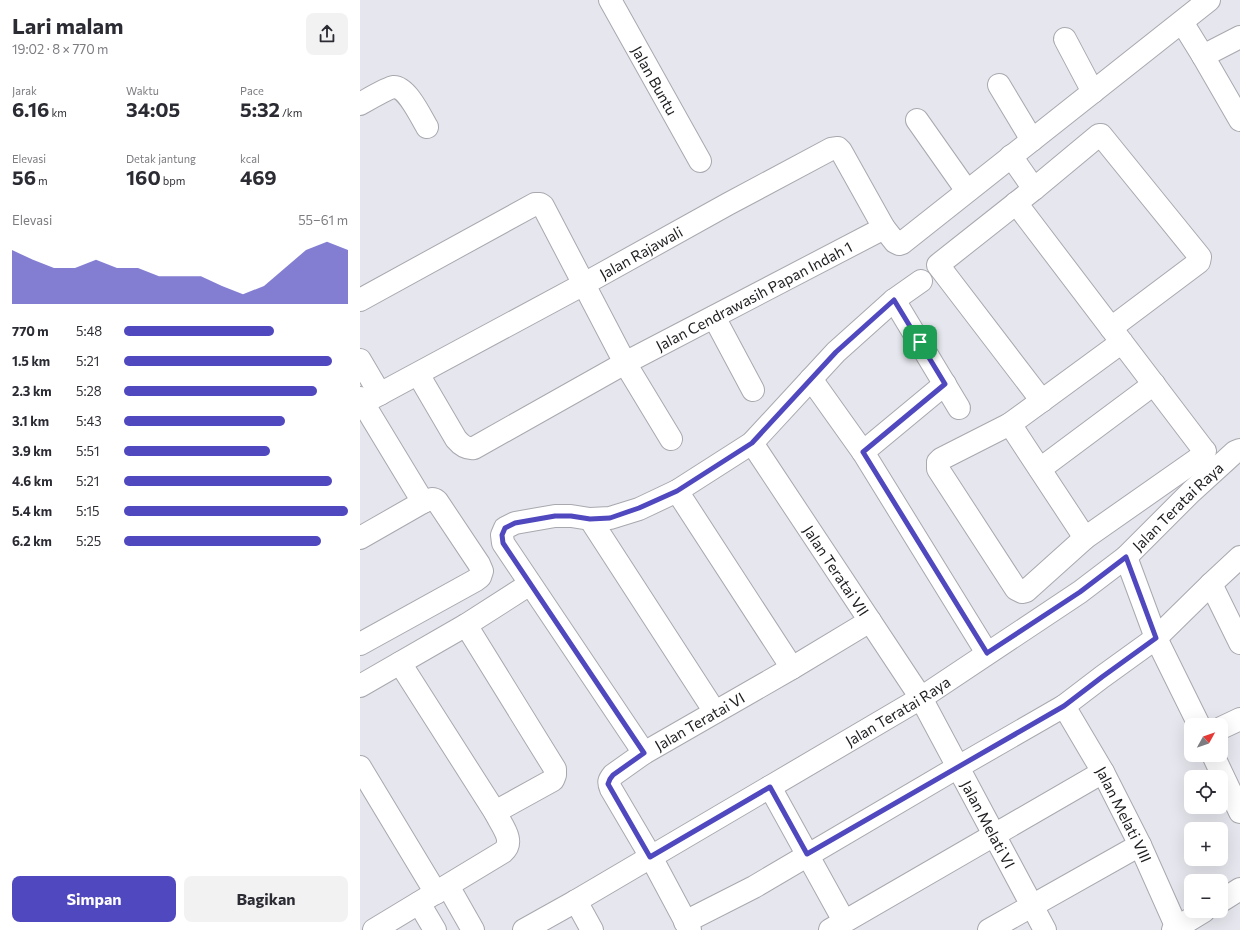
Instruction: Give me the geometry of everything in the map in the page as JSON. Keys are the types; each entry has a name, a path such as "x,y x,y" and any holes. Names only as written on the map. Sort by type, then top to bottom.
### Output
{"street":[{"name":"Jalan Buntu","path":"610,0 700,161"},
{"path":"917,120 967,191 1209,0"},
{"path":"1182,22 1240,120"},
{"path":"1203,56 1240,37"},
{"path":"1065,39 1092,92"},
{"path":"999,85 1032,140"},
{"path":"360,104 393,87 400,89 407,94 427,126"},
{"path":"1016,203 1116,335 1205,451 1204,454 1085,538 1026,591 1022,592 1016,590 938,469 938,462 941,459 1010,424 1042,401 1116,335 1199,262 1200,257 1101,135 938,264 1042,401"},
{"name":"Jalan Rajawali","path":"368,398 418,374 831,149 838,148 841,151 884,228 895,242 899,244 967,191"},
{"path":"1011,156 1034,189"},
{"path":"360,300 535,204 540,204 543,206 625,363 671,439"},
{"name":"Jalan Cendrawasih Papan Indah 1","path":"418,374 456,439 461,445 469,449 474,448 625,363 884,228"},
{"path":"644,753 503,543 502,535 505,528 515,523 555,516 571,516 590,519 610,518 639,508 677,491 752,443 836,352 894,300 921,281"},
{"path":"894,300 959,408"},
{"path":"714,317 753,390"},
{"path":"360,360 368,398 423,502"},
{"path":"811,379 863,452 987,653"},
{"path":"863,452 945,384"},
{"path":"1040,469 1154,384"},
{"path":"1010,424 1085,538"},
{"name":"Jalan Teratai VII","path":"752,443 921,698"},
{"name":"Jalan Teratai Raya","path":"524,930 921,698 1080,592 1126,557 1191,492 1235,452 1240,450"},
{"path":"677,491 792,668"},
{"path":"360,538 431,498 437,501 479,564 482,571 480,577 476,580 360,644"},
{"path":"590,519 715,712"},
{"path":"1126,557 1156,638 1196,718"},
{"path":"650,857 688,926 807,854 1064,706 1156,638 1240,557"},
{"path":"360,686 466,625 530,584"},
{"path":"1211,584 1240,642"},
{"name":"Jalan Teratai VI","path":"650,857 608,784 613,775 644,753 792,668 870,621"},
{"path":"466,625 555,769 553,780 495,812"},
{"path":"374,930 507,849 509,844 509,838 495,812 400,662"},
{"name":"Jalan Melati VI","path":"921,698 1045,930"},
{"name":"Jalan Melati VIII","path":"1064,706 1103,772 1140,845 1175,929"},
{"path":"1228,725 1240,719"},
{"path":"1216,762 1240,812"},
{"path":"360,767 434,894 473,930"},
{"path":"770,787 807,854 837,926 1103,772"},
{"path":"989,930 1140,845"},
{"path":"1228,897 1240,889"},
{"path":"434,894 435,930"},
{"path":"576,901 592,930"},
{"path":"1175,929 1193,918"}],"route":[{"path":"894,300 920,342 945,384 863,452 987,653 1080,592 1126,557 1156,638 1064,706 807,854 770,787 650,857 608,784 613,775 644,753 503,543 502,535 505,528 515,523 555,516 571,516 590,519 610,518 639,508 677,491 752,443 836,352 894,300"}]}
